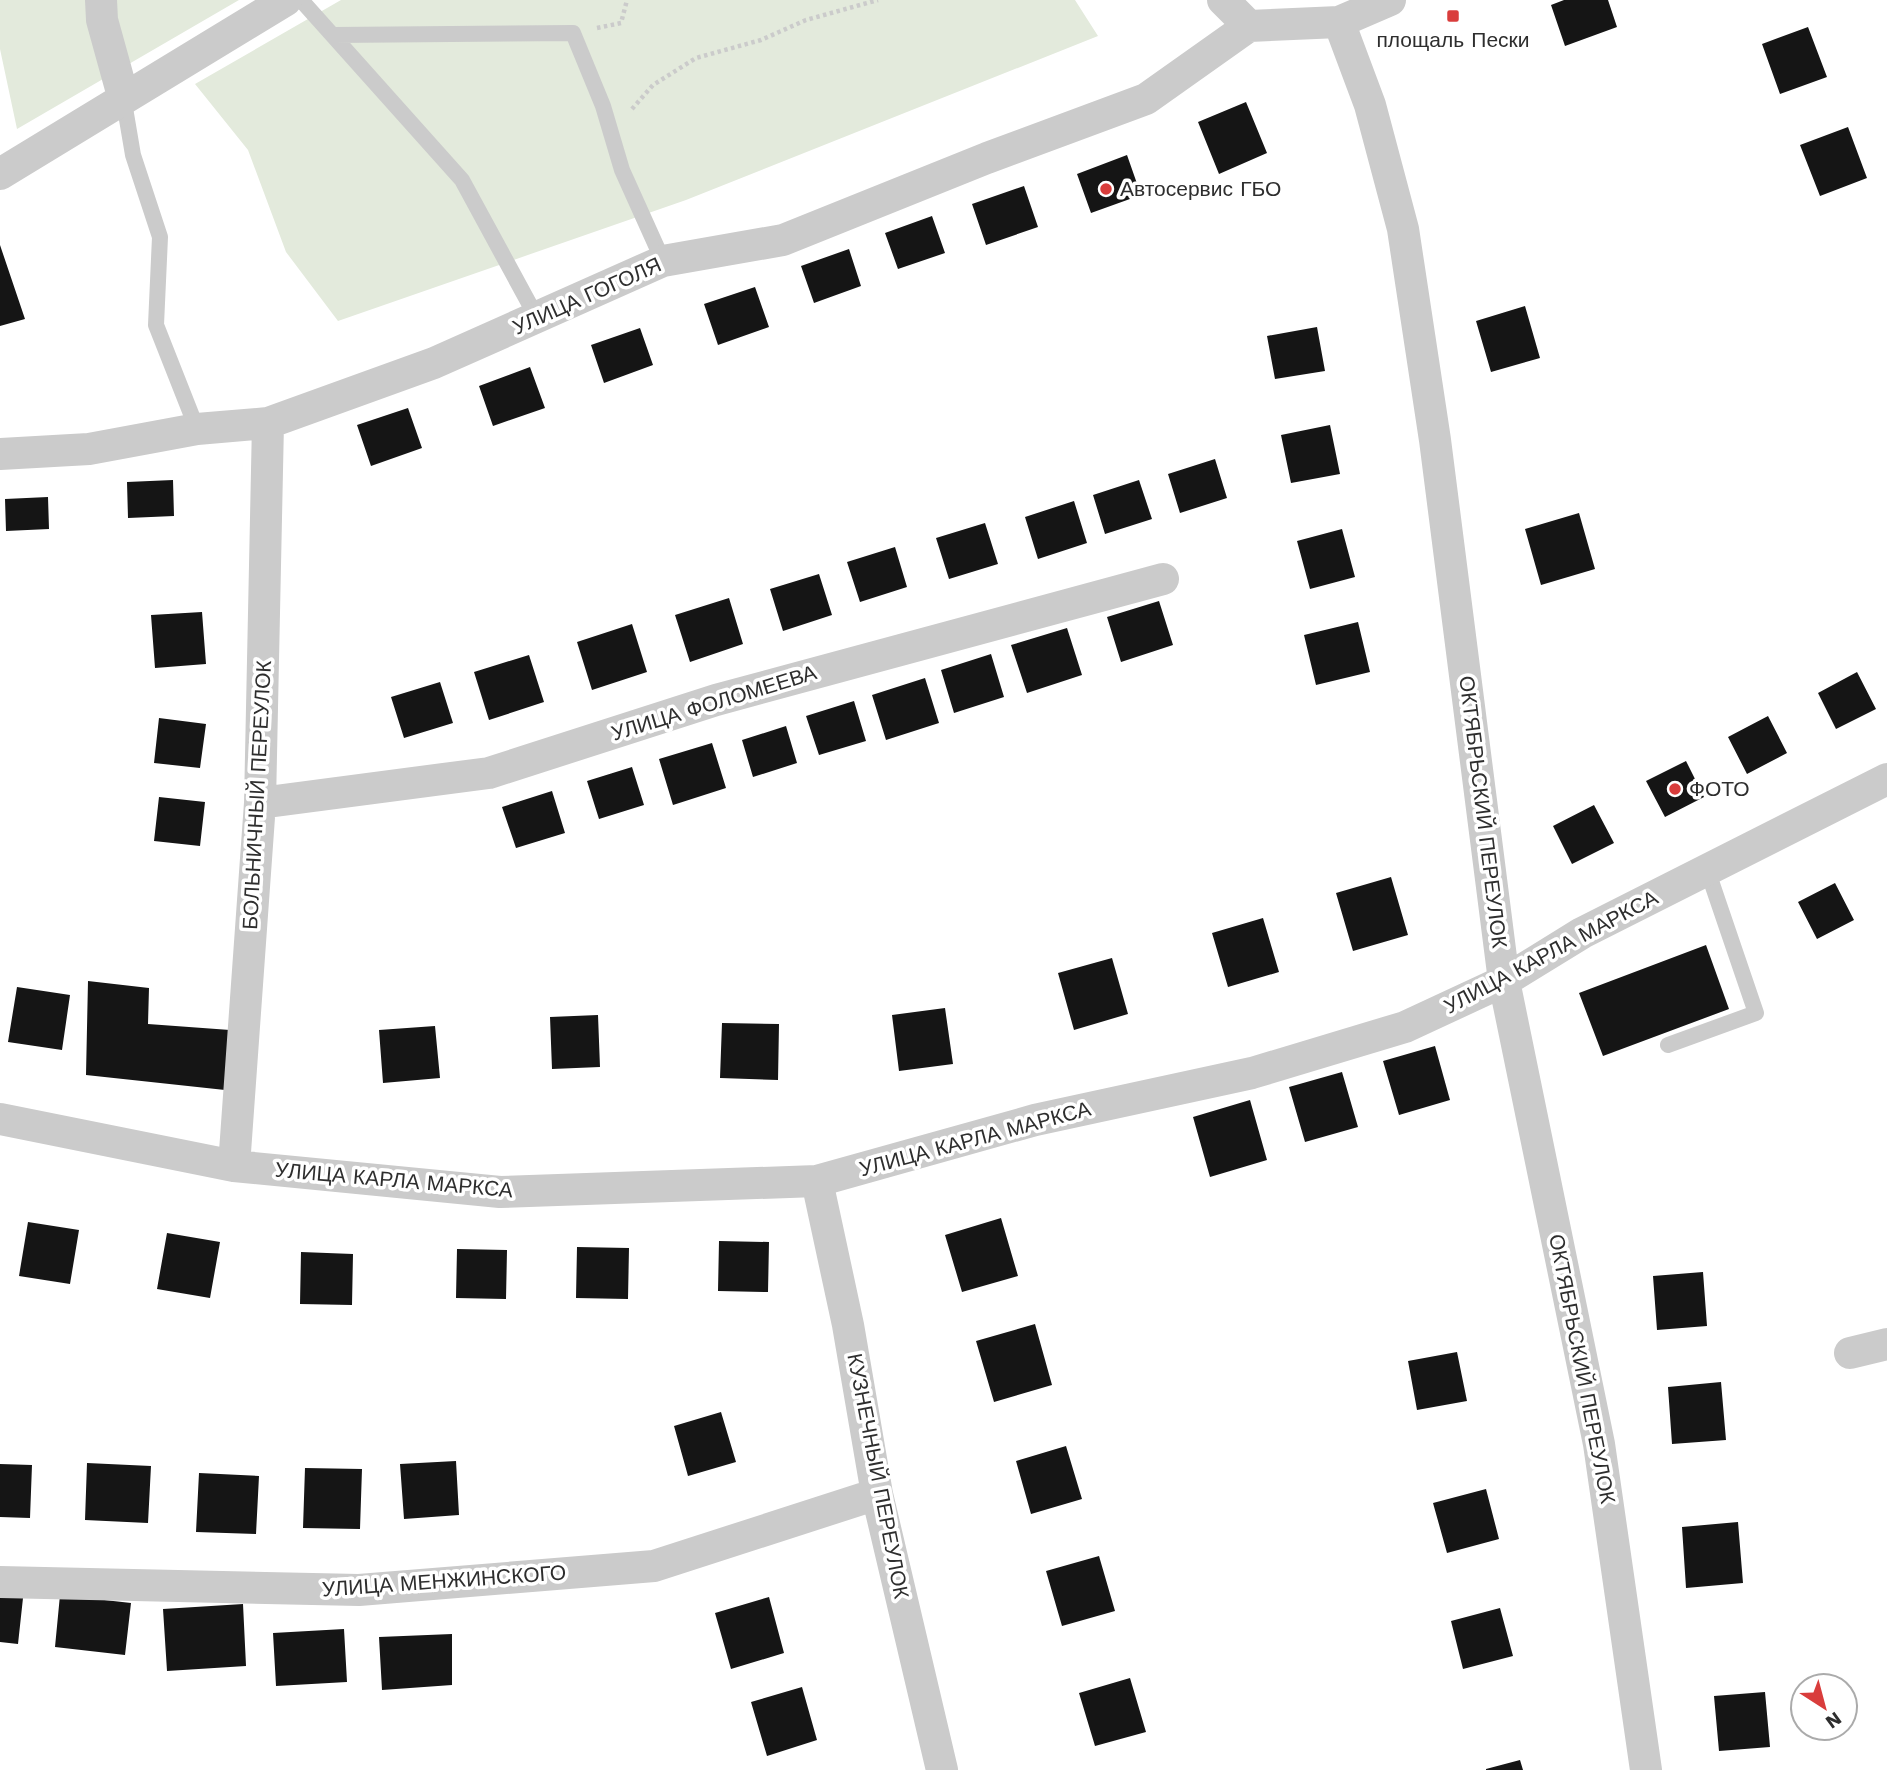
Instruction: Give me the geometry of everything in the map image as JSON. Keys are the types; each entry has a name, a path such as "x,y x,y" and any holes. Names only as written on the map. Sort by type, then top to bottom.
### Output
{"street":[{"path":"100,0 102,20 123,96"},
{"path":"0,174 123,96 286,0"},
{"path":"1223,0 1249,26 1339,22 1390,0"},
{"name":"ОКТЯБРЬСКИЙ ПЕРЕУЛОК","path":"1339,22 1370,105 1403,229 1435,440 1504,981 1599,1444 1646,1770"},
{"name":"УЛИЦА ГОГОЛЯ","path":"0,454 89,449 197,429 268,423 434,363 663,261 783,240 987,158 1146,99 1249,26"},
{"name":"БОЛЬНИЧНЫЙ ПЕРЕУЛОК","path":"234,1166 260,803 268,423"},
{"name":"УЛИЦА ФОЛОМЕЕВА","path":"260,803 489,773 716,700 1163,579"},
{"name":"УЛИЦА КАРЛА МАРКСА","path":"0,1119 234,1166 500,1192 817,1181 1035,1120 1252,1073 1405,1027 1504,981 1582,933 1709,872 1887,779"},
{"name":"КУЗНЕЧНЫЙ ПЕРЕУЛОК","path":"817,1181 848,1325 877,1494 942,1770"},
{"path":"1850,1353 1887,1344"},
{"name":"УЛИЦА МЕНЖИНСКОГО","path":"0,1582 359,1590 654,1566 877,1494"}],"lane":[{"path":"301,0 462,180 537,318"},
{"path":"334,35 573,33 622,170 663,261"},
{"path":"123,96 133,155 160,237 156,325 197,429"},
{"path":"1668,1045 1756,1013 1709,872"}],"path":[{"path":"573,33 621,23 627,0"},
{"path":"610,133 653,85 696,58 761,40 806,20 878,0"}],"shaded area":[{"path":"0,0 239,0 17,129 0,49"},
{"path":"341,0 1075,0 1098,36 686,200 338,321 286,252 248,150 195,84"}],"building":[{"path":"1564,0 1608,0 1617,27 1565,46 1551,5"},
{"path":"1808,27 1827,77 1780,94 1762,44"},
{"path":"1246,102 1267,153 1219,174 1198,122"},
{"path":"1848,127 1867,178 1820,196 1800,145"},
{"path":"1127,155 1141,195 1091,213 1077,174"},
{"path":"1024,186 1038,227 986,245 972,204"},
{"path":"932,216 945,253 898,269 885,233"},
{"path":"0,245 25,319 0,326"},
{"path":"849,249 861,286 814,303 801,266"},
{"path":"755,287 769,327 718,345 704,304"},
{"path":"1525,306 1540,358 1491,372 1476,321"},
{"path":"1317,327 1325,371 1275,379 1267,336"},
{"path":"640,328 653,365 604,383 591,345"},
{"path":"530,367 545,408 493,426 479,386"},
{"path":"408,408 422,448 371,466 357,425"},
{"path":"1330,425 1340,474 1291,483 1281,435"},
{"path":"1215,459 1227,498 1180,513 1168,474"},
{"path":"173,480 174,516 128,518 127,482"},
{"path":"1139,480 1152,519 1105,534 1093,495"},
{"path":"48,497 49,529 6,531 5,499"},
{"path":"1074,501 1087,543 1038,559 1025,517"},
{"path":"1579,513 1595,569 1541,585 1525,529"},
{"path":"985,523 998,564 949,579 936,538"},
{"path":"1342,529 1355,577 1310,589 1297,541"},
{"path":"895,547 907,587 860,602 847,562"},
{"path":"819,574 832,615 783,631 770,589"},
{"path":"729,598 743,644 690,662 675,615"},
{"path":"1159,601 1173,645 1121,662 1107,617"},
{"path":"202,612 206,664 155,668 151,615"},
{"path":"1358,622 1370,672 1316,685 1304,635"},
{"path":"632,624 647,672 592,690 577,642"},
{"path":"1067,628 1082,675 1027,693 1011,645"},
{"path":"991,654 1004,697 954,713 941,670"},
{"path":"529,655 544,702 489,720 474,672"},
{"path":"1857,672 1876,709 1836,729 1818,693"},
{"path":"925,678 939,723 886,740 872,695"},
{"path":"440,682 453,723 404,738 391,697"},
{"path":"854,701 866,741 819,755 806,716"},
{"path":"1768,716 1787,753 1747,774 1728,737"},
{"path":"159,718 206,724 200,768 154,763"},
{"path":"786,726 797,763 753,777 742,740"},
{"path":"712,743 726,788 673,805 659,759"},
{"name":"ФОТО","path":"1686,761 1704,797 1665,817 1646,781"},
{"path":"632,767 644,805 599,819 587,781"},
{"path":"552,791 565,833 516,848 502,807"},
{"path":"159,797 205,802 200,846 154,841"},
{"path":"1594,805 1614,843 1572,864 1553,826"},
{"path":"1391,877 1408,935 1353,951 1336,893"},
{"path":"1835,883 1854,920 1817,939 1798,902"},
{"path":"1263,918 1279,972 1228,987 1212,933"},
{"path":"1706,945 1729,1009 1603,1056 1579,993"},
{"path":"1112,958 1128,1014 1074,1030 1058,973"},
{"path":"88,981 149,988 148,1024 230,1030 225,1090 86,1075"},
{"path":"17,987 70,995 62,1050 8,1042"},
{"path":"945,1008 953,1064 899,1071 892,1015"},
{"path":"598,1015 600,1067 552,1069 550,1017"},
{"path":"722,1023 779,1024 778,1080 720,1078"},
{"path":"435,1026 440,1078 383,1083 379,1030"},
{"path":"1435,1046 1450,1100 1399,1115 1383,1061"},
{"path":"1342,1072 1358,1127 1305,1142 1289,1087"},
{"path":"1250,1100 1267,1160 1210,1177 1193,1117"},
{"path":"1001,1218 1018,1276 962,1292 945,1235"},
{"path":"28,1222 79,1230 70,1284 19,1276"},
{"path":"167,1233 220,1242 210,1298 157,1289"},
{"path":"719,1241 769,1242 768,1292 718,1291"},
{"path":"577,1247 629,1248 628,1299 576,1298"},
{"path":"457,1249 507,1250 506,1299 456,1298"},
{"path":"301,1252 353,1254 352,1305 300,1304"},
{"path":"1703,1272 1707,1326 1657,1330 1653,1276"},
{"path":"1035,1324 1052,1385 994,1402 976,1341"},
{"path":"1457,1352 1467,1401 1417,1410 1408,1361"},
{"path":"1721,1382 1726,1440 1672,1444 1668,1387"},
{"path":"721,1412 736,1462 688,1476 674,1426"},
{"path":"1066,1446 1082,1499 1031,1514 1016,1461"},
{"path":"456,1461 459,1515 404,1519 400,1464"},
{"path":"87,1463 151,1466 148,1523 85,1520"},
{"path":"0,1464 32,1465 30,1518 0,1517"},
{"path":"305,1468 362,1469 360,1529 303,1528"},
{"path":"199,1473 259,1476 256,1534 196,1532"},
{"path":"1486,1489 1499,1539 1447,1553 1433,1503"},
{"path":"1738,1522 1743,1583 1686,1588 1682,1527"},
{"path":"1099,1556 1115,1611 1062,1626 1046,1571"},
{"path":"0,1595 23,1598 18,1644 0,1642"},
{"path":"60,1595 131,1603 125,1655 55,1647"},
{"path":"769,1597 784,1653 731,1669 715,1613"},
{"path":"243,1604 246,1666 167,1671 163,1609"},
{"path":"1500,1608 1513,1656 1463,1669 1451,1621"},
{"path":"344,1629 347,1682 276,1686 273,1633"},
{"path":"452,1634 452,1685 382,1690 379,1637"},
{"path":"1130,1678 1146,1732 1095,1746 1079,1693"},
{"path":"802,1687 817,1740 767,1756 751,1702"},
{"path":"1765,1692 1770,1747 1719,1751 1714,1696"},
{"path":"1520,1760 1523,1770 1486,1770 1486,1769"}],"place":[{"name":"площаль Пески","path":"1453,16"},
{"name":"Автосервис ГБО","path":"1106,189"},
{"name":"ФОТО","path":"1675,789"}]}
